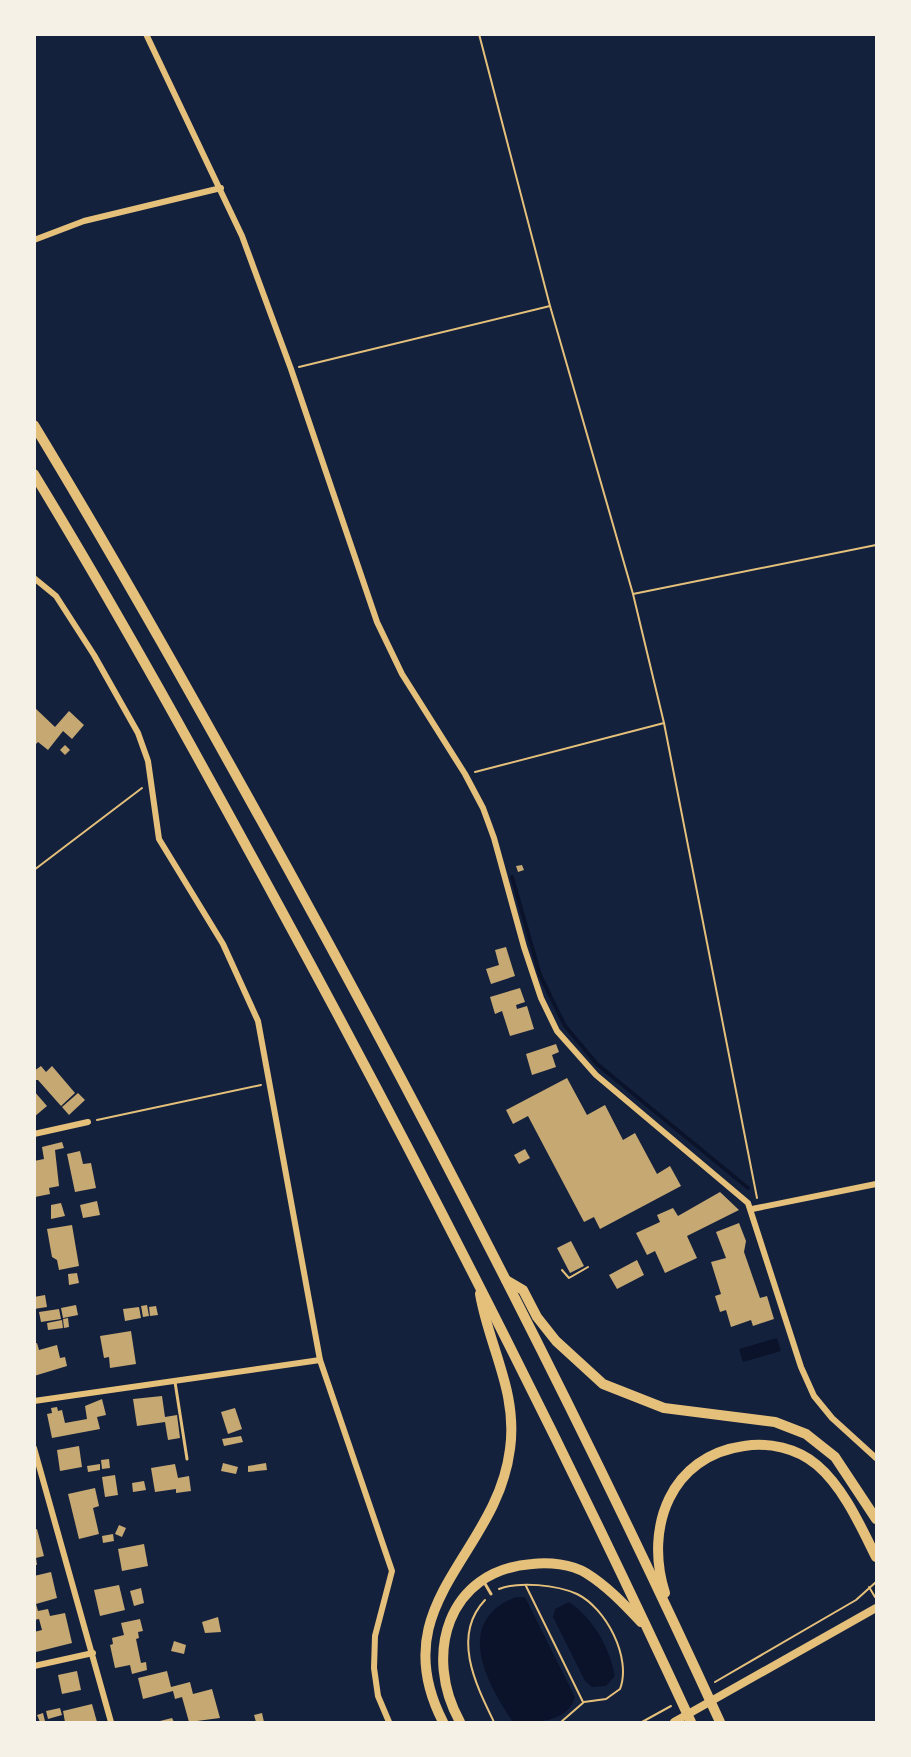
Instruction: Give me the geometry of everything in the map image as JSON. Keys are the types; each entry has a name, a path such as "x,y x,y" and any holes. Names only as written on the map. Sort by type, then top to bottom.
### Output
{"highway":[{"path":"34,425 223,752 440,1150 674,1622 720,1722"},
{"path":"34,474 215,789 394,1119 478,1282 691,1722"},
{"path":"506,1280 523,1290 537,1317 556,1341 603,1384 664,1408 775,1422 806,1434 835,1457 876,1519"},
{"path":"443,1722 436,1708 425,1667 425,1642 435,1605 483,1525 503,1484 512,1424 505,1376 486,1326 478,1282"},
{"path":"674,1622 662,1584 658,1555 660,1524 673,1488 699,1461 725,1448 755,1444 778,1446 817,1465 843,1498 876,1557"},
{"path":"460,1722 445,1688 441,1662 444,1638 451,1617 468,1593 482,1580 498,1571 533,1563 563,1566 584,1572 617,1597 649,1632"}],"main road":[{"path":"674,1722 876,1608"}],"street":[{"path":"146,34 242,236 291,369 377,622 402,674 465,774 494,838 524,947 541,998 557,1031 596,1075 740,1193 755,1208 791,1337 814,1396 832,1418 876,1458"},
{"path":"34,240 84,221 221,188"},
{"path":"34,578 56,596 94,655 138,733 152,780 159,838 223,944 258,1021 320,1360 392,1571 375,1636 374,1668 378,1696 389,1722"},
{"path":"34,1134 88,1122"},
{"path":"755,1208 876,1185"},
{"path":"34,1401 320,1360"},
{"path":"34,1448 111,1722"},
{"path":"34,1666 93,1653"}],"lane":[{"path":"175,1382 187,1459"},
{"path":"482,1580 491,1594"}],"path":[{"path":"478,34 550,306 633,594 664,723 755,1208"},
{"path":"291,369 550,306"},
{"path":"633,594 876,545"},
{"path":"465,774 664,723"},
{"path":"34,870 152,780"},
{"path":"88,1122 270,1083"},
{"path":"562,1270 569,1278 588,1267"},
{"path":"747,1664 856,1600 876,1582"},
{"path":"526,1586 584,1702"},
{"path":"494,1722 474,1682 466,1641 478,1607 491,1594 507,1587 526,1586 578,1594 592,1605 607,1623 620,1650 623,1681 620,1689 606,1699 584,1702 561,1722"},
{"path":"869,1587 876,1599"}],"water":[{"path":"777,1338 781,1351 743,1362 739,1349"},
{"path":"516,1597 525,1597 575,1697 565,1712 549,1720 513,1722 485,1672 480,1637 485,1621 497,1608"},
{"path":"569,1602 593,1625 609,1655 615,1676 606,1686 592,1687 585,1681 553,1617 555,1609"}],"building":[{"path":"34,707 55,727 69,711 84,725 72,739 63,731 48,750 38,742 34,746"},
{"path":"65,745 70,750 65,755 60,750"},
{"path":"522,865 524,870 518,872 516,866"},
{"path":"506,947 515,976 491,984 486,969 499,965 495,950"},
{"path":"520,988 525,1002 516,1005 517,1009 527,1006 534,1029 510,1036 502,1011 495,1014 490,997"},
{"path":"556,1044 559,1052 552,1055 556,1067 532,1075 526,1054"},
{"path":"41,1066 46,1072 52,1066 75,1093 61,1106 38,1080 34,1080 34,1071"},
{"path":"567,1078 587,1115 605,1105 623,1140 635,1133 657,1174 670,1166 681,1186 600,1229 594,1217 584,1222 528,1116 513,1124 506,1110"},
{"path":"34,1091 47,1106 34,1117"},
{"path":"78,1093 85,1100 69,1115 62,1107"},
{"path":"62,1142 64,1148 55,1150 59,1186 49,1188 50,1194 35,1197 34,1161 44,1159 42,1147"},
{"path":"525,1149 530,1158 519,1164 514,1155"},
{"path":"80,1151 83,1164 91,1163 96,1188 75,1192 67,1154"},
{"path":"720,1192 739,1210 687,1236 697,1258 665,1273 655,1251 647,1255 636,1233 660,1222 657,1215 673,1208 678,1216"},
{"path":"97,1201 100,1215 83,1218 80,1205"},
{"path":"61,1203 65,1216 51,1219 51,1205"},
{"path":"739,1223 746,1241 744,1252 760,1298 767,1296 774,1319 753,1326 751,1320 731,1327 726,1310 720,1312 715,1296 721,1294 711,1262 726,1258 716,1232"},
{"path":"72,1225 79,1266 59,1270 57,1260 52,1257 47,1229"},
{"path":"571,1241 584,1266 570,1273 557,1248"},
{"path":"637,1260 644,1275 617,1289 609,1275"},
{"path":"77,1273 79,1283 69,1285 68,1274"},
{"path":"45,1295 47,1307 34,1309 34,1297"},
{"path":"76,1305 78,1315 63,1318 61,1308"},
{"path":"147,1305 149,1316 143,1317 141,1306"},
{"path":"156,1306 158,1315 150,1316 149,1307"},
{"path":"139,1307 141,1318 125,1321 123,1309"},
{"path":"59,1309 61,1319 41,1322 39,1312"},
{"path":"68,1318 69,1327 64,1328 63,1319"},
{"path":"62,1320 63,1328 48,1330 47,1323"},
{"path":"131,1331 136,1364 110,1368 109,1357 104,1358 100,1336"},
{"path":"37,1343 39,1350 57,1345 60,1358 65,1357 67,1366 34,1376 34,1344"},
{"path":"162,1396 165,1417 177,1415 180,1438 168,1440 165,1422 137,1426 133,1399"},
{"path":"102,1399 106,1415 97,1417 100,1429 52,1438 47,1414 52,1413 51,1408 57,1407 58,1411 62,1410 65,1423 87,1419 85,1406"},
{"path":"235,1408 242,1429 228,1434 221,1412"},
{"path":"241,1436 243,1442 224,1446 222,1439"},
{"path":"79,1446 82,1467 60,1471 57,1450"},
{"path":"109,1459 110,1468 102,1469 101,1460"},
{"path":"223,1463 238,1467 236,1474 221,1471"},
{"path":"266,1463 267,1470 248,1472 248,1466"},
{"path":"100,1464 100,1470 88,1472 87,1466"},
{"path":"175,1464 178,1478 189,1476 191,1491 176,1493 176,1489 155,1492 151,1468"},
{"path":"115,1475 118,1495 105,1497 102,1477"},
{"path":"144,1481 146,1490 133,1492 132,1483"},
{"path":"95,1488 99,1506 93,1508 99,1534 79,1539 68,1494"},
{"path":"119,1525 126,1528 122,1537 115,1534"},
{"path":"37,1529 44,1556 36,1558 37,1565 34,1565 34,1530"},
{"path":"113,1534 114,1541 103,1543 102,1536"},
{"path":"144,1544 148,1566 122,1571 118,1549"},
{"path":"51,1572 57,1598 36,1604 38,1611 48,1609 50,1616 65,1613 72,1643 36,1652 34,1632 42,1630 39,1619 34,1620 34,1576"},
{"path":"119,1585 125,1610 100,1616 94,1590"},
{"path":"141,1588 144,1603 134,1606 130,1591"},
{"path":"218,1617 221,1632 205,1633 202,1622"},
{"path":"140,1619 143,1631 138,1632 139,1638 136,1639 141,1663 146,1662 147,1670 132,1674 130,1665 115,1668 110,1645 113,1644 112,1638 124,1635 121,1623"},
{"path":"174,1641 186,1645 184,1654 171,1651"},
{"path":"77,1671 81,1690 62,1694 58,1675"},
{"path":"167,1671 171,1687 190,1682 193,1694 212,1689 220,1718 189,1722 182,1697 175,1699 173,1691 143,1699 138,1678"},
{"path":"92,1704 97,1722 65,1722 63,1711"},
{"path":"60,1708 62,1715 48,1719 46,1711"},
{"path":"43,1713 45,1721 40,1722 37,1715"},
{"path":"262,1713 264,1722 256,1722 254,1715"},
{"path":"172,1718 174,1722 156,1722"}],"waterway":[{"path":"512,877 540,975 565,1026 597,1064 748,1188"}]}
